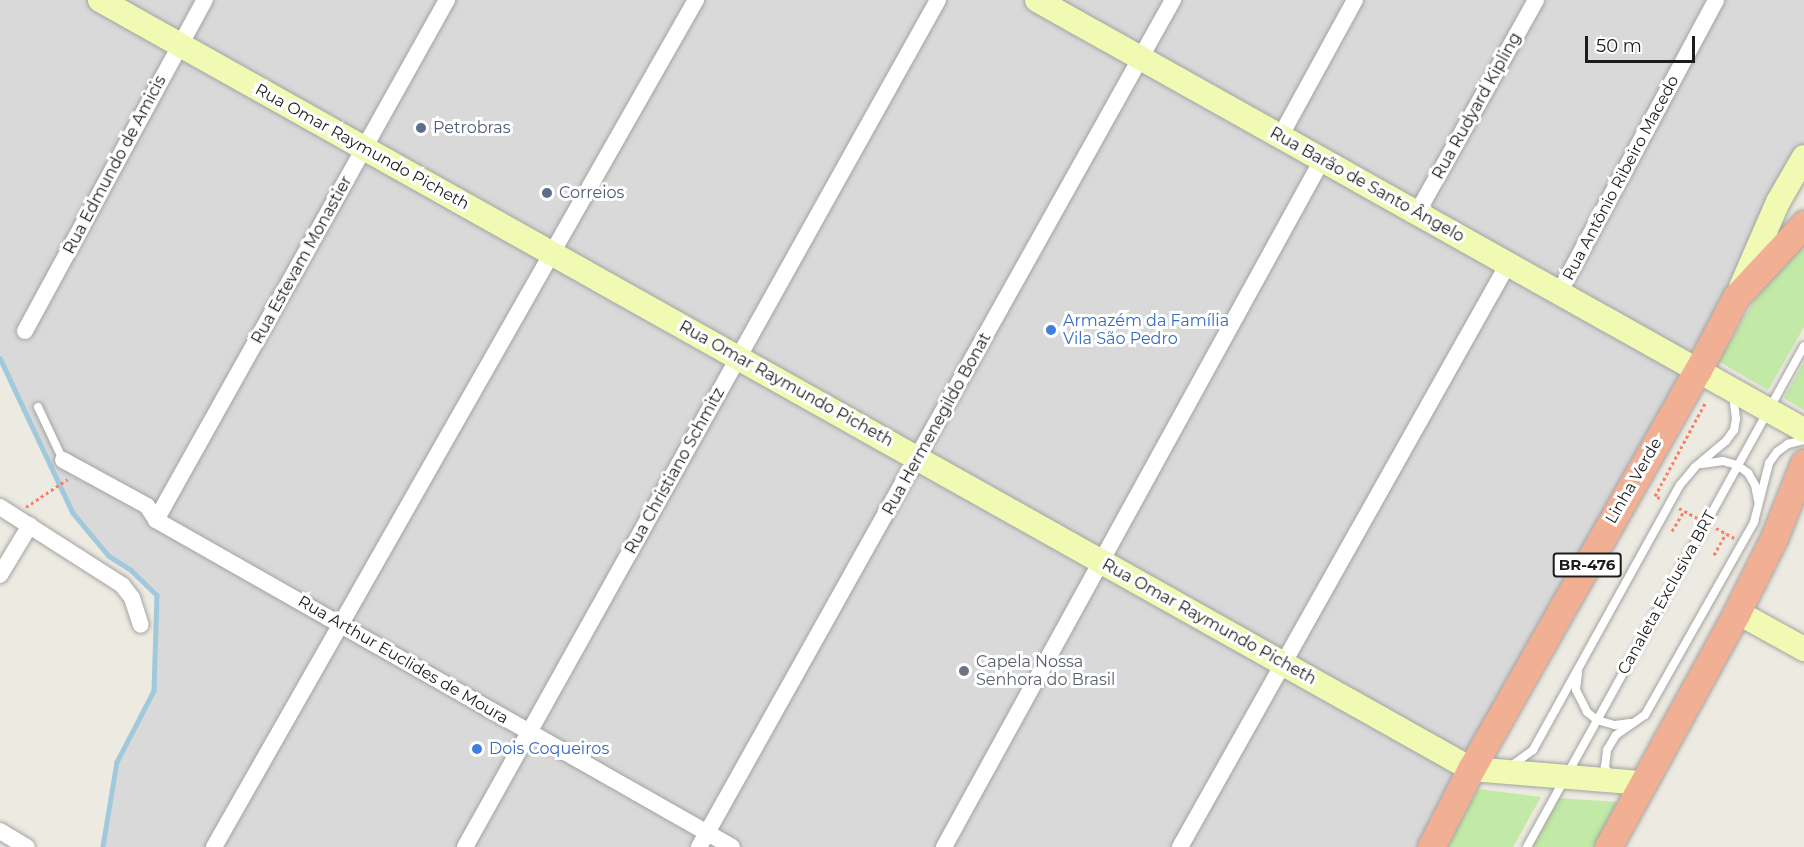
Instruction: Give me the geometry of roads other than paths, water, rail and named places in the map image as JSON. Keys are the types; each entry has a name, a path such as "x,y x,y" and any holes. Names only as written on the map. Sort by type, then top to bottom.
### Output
{"highway":[{"name":"Linha Verde","path":"1431,847 1471,769 1698,370 1736,297 1804,224"},
{"path":"1608,847 1737,612 1774,538 1804,463"}],"main road":[{"name":"Rua Omar Raymundo Picheth","path":"100,0 1471,769"},
{"name":"Rua Barão de Santo Ângelo","path":"1037,0 1804,430"},
{"path":"1736,297 1778,202 1804,158"},
{"path":"1737,612 1804,649"},
{"path":"1471,769 1643,783"}],"street":[{"name":"Rua Edmundo de Amicis","path":"25,331 205,0"},
{"name":"Rua Estevam Monastier","path":"156,520 447,0"},
{"path":"214,847 696,0"},
{"name":"Rua Christiano Schmitz","path":"465,847 938,0"},
{"name":"Rua Hermenegildo Bonat","path":"703,840 1173,0"},
{"path":"1280,136 1355,0"},
{"name":"Rua Rudyard Kipling","path":"1417,213 1536,0"},
{"name":"Rua Antônio Ribeiro Macedo","path":"1559,293 1716,0"},
{"path":"944,847 1322,160"},
{"path":"1180,847 1508,264"},
{"name":"Rua Arthur Euclides de Moura","path":"63,460 74,474 147,506 156,520 530,732 703,840 732,847"},
{"path":"0,507 122,585 132,598 141,625"},
{"path":"0,575 24,521"},
{"path":"0,831 27,847"}],"lane":[{"name":"Canaleta Exclusiva BRT","path":"1527,847 1804,346"},
{"path":"1504,772 1533,750 1680,485 1695,467 1726,441 1734,430 1736,419 1732,389"},
{"path":"38,407 63,460"},
{"path":"1613,781 1605,767 1607,750 1616,735 1645,715 1758,511 1769,463 1777,452 1788,444 1804,440"},
{"path":"1695,467 1709,462 1723,461 1737,465 1748,473 1755,485 1759,498 1758,511"},
{"path":"1581,665 1576,690 1584,707 1597,720 1615,725 1634,722"}],"waterway":[{"path":"0,358 73,513 109,556 131,570 157,595 154,691 117,762 103,847"}],"place":[{"name":"Petrobras","path":"421,128"},
{"name":"Correios","path":"547,193"},
{"name":"Armazém da Família Vila São Pedro","path":"1051,330"},
{"name":"Capela Nossa Senhora do Brasil","path":"964,671"},
{"name":"Dois Coqueiros","path":"477,749"}]}
